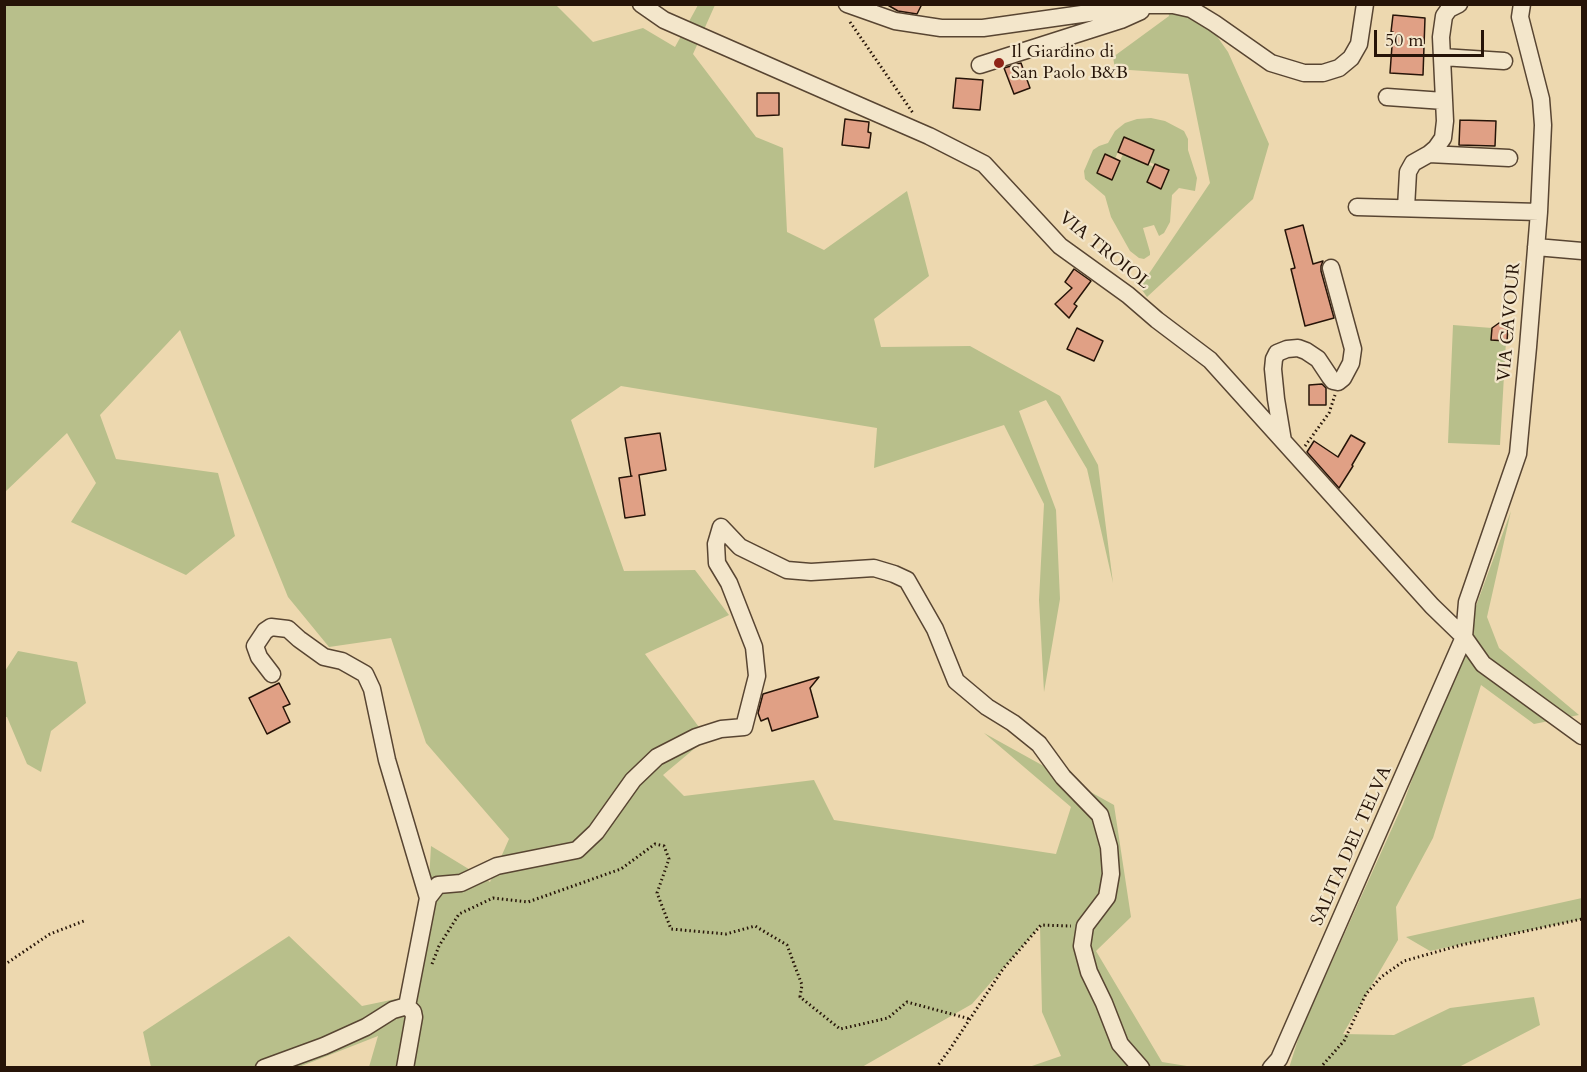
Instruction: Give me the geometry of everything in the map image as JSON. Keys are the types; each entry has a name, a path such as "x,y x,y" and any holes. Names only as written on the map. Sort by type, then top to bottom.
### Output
{"street":[{"name":"VIA TROIOL","path":"641,4 664,20 929,136 984,164 1060,246 1128,295 1210,360 1432,606 1464,637 1483,664 1582,736"},
{"path":"845,9 895,21 941,28 983,28 1145,5 1173,5 1191,9 1271,63 1304,73 1323,73 1339,68 1351,58 1359,44 1365,4"},
{"path":"1406,208 1408,172 1413,163 1429,154 1443,138 1445,121 1441,37 1444,16 1449,9 1460,4"},
{"name":"VIA CAVOUR","path":"1464,637 1467,602 1518,454 1528,347 1539,212 1543,125 1541,99 1520,17 1522,4"},
{"path":"980,65 1121,20 1140,12 1145,5"},
{"path":"1442,57 1504,61"},
{"path":"1387,97 1444,101"},
{"path":"1429,154 1509,158"},
{"path":"1357,207 1539,212"},
{"path":"1536,247 1582,250"},
{"path":"1284,442 1273,376 1274,359 1277,353 1298,348 1306,351 1318,359 1333,381 1338,382 1351,363 1353,348 1331,268"},
{"path":"407,1006 428,898 438,885 461,883 497,866 577,850 601,825 633,780 657,757 696,737 721,729 744,727 757,676 754,647 729,583 717,563 716,544 721,527 740,547 787,570 812,572 873,568 906,580 935,629 956,681 987,707 1013,723 1039,744 1063,777 1100,815 1109,847 1111,874 1107,897 1085,926 1082,946 1089,972 1120,1044 1141,1068"},
{"path":"272,674 259,657 255,646 265,631 271,627 288,629 324,657 342,661 365,674 372,690 387,760 428,898"},
{"name":"SALITA DEL TELVA","path":"1271,1068 1279,1059 1464,637"},
{"path":"264,1068 324,1046 366,1027 393,1010 407,1006"},
{"path":"405,1068 414,1017 413,1012 407,1006"}],"path":[{"path":"845,9 929,136"},
{"path":"1297,457 1329,413 1338,382"},
{"path":"429,972 439,946 459,914 494,898 528,902 621,869 655,844 664,846 669,859 657,893 671,929 726,934 755,926 787,945 802,985 800,997 840,1029 888,1018 907,1002 970,1019"},
{"path":"1320,1068 1344,1041 1366,994 1381,977 1404,961 1461,945 1582,919"},
{"path":"4,965 50,934 84,921"},
{"path":"936,1068 1003,969 1041,925 1085,926"}],"green space":[{"path":"5,5 556,5 593,42 643,28 675,47 698,5 715,5 693,54 756,137 783,148 787,232 824,250 907,191 929,276 874,319 881,347 970,346 1060,396 1098,465 1113,583 1087,469 1046,400 1019,411 1056,510 1060,599 1044,692 1039,600 1044,504 1004,425 874,468 877,428 621,386 571,420 624,571 695,570 729,615 645,654 707,738 663,775 684,796 814,780 834,820 1056,854 1071,807 984,733 1114,805 1131,917 1096,951 1162,1062 1193,1067 1029,1067 1061,1056 1042,1012 1040,926 972,1004 862,1067 369,1067 378,1036 299,1067 151,1067 143,1032 289,936 362,1006 410,996 428,898 431,846 490,882 509,839 426,743 391,638 329,647 288,597 180,330 100,415 116,459 218,473 235,536 186,575 71,522 96,483 67,433 5,492"},
{"path":"1167,5 1195,5 1228,52 1269,144 1253,199 1147,297 1140,287 1210,183 1188,74 1115,69 1113,57 1169,16"},
{"path":"1151,118 1165,121 1184,131 1197,178 1195,191 1179,188 1172,195 1170,222 1164,233 1159,236 1154,225 1143,228 1150,252 1150,255 1144,259 1130,251 1111,217 1105,196 1085,179 1084,171 1093,150 1108,143 1115,131 1125,123","holes":["1124,137 1154,150 1149,162 1169,170 1161,188 1147,182 1154,167 1123,154 1112,179 1097,173 1105,155 1115,159"]},
{"path":"1499,323 1506,323 1505,326 1508,327 1500,445 1448,443 1453,325 1492,328"},
{"path":"1511,511 1487,617 1499,648 1579,715 1534,724 1481,685 1433,838 1396,907 1398,940 1343,1034 1394,1035 1450,1008 1534,997 1540,1025 1459,1067 1289,1068 1301,1030 1403,804"},
{"path":"18,651 77,662 86,703 51,731 41,772 27,764 7,717 5,717 5,671"},
{"path":"1582,898 1582,919 1430,951 1406,937"}],"building":[{"path":"886,4 922,4 917,14 898,11"},
{"path":"1393,15 1425,18 1423,75 1390,73"},
{"path":"1021,63 1030,88 1014,94 1004,68"},
{"path":"956,78 983,80 980,110 953,108"},
{"path":"757,93 779,93 779,115 757,116"},
{"path":"845,119 869,122 868,132 871,133 869,148 842,145"},
{"path":"1460,120 1496,121 1495,146 1459,145"},
{"path":"1124,137 1154,150 1148,165 1118,152"},
{"path":"1105,154 1120,161 1112,180 1097,173"},
{"path":"1155,164 1169,170 1161,189 1147,182"},
{"path":"1303,225 1313,264 1323,261 1321,271 1334,318 1305,326 1291,269 1295,268 1285,230"},
{"path":"1074,269 1091,281 1074,304 1077,306 1069,318 1055,304 1072,288 1065,282"},
{"path":"1499,323 1508,327 1507,341 1491,340 1492,328"},
{"path":"1077,328 1103,341 1094,361 1067,349"},
{"path":"1322,384 1326,388 1326,405 1309,405 1309,385"},
{"path":"660,433 666,470 639,475 645,515 625,518 619,478 632,476 625,438"},
{"path":"1351,435 1365,443 1339,488 1307,452 1314,441 1338,457"},
{"path":"819,677 810,688 818,717 772,731 768,718 761,721 758,713 763,694"},
{"path":"279,683 290,704 283,707 290,722 267,734 249,698"}],"place":[{"name":"Il Giardino di San Paolo B&B","path":"999,63"}]}
